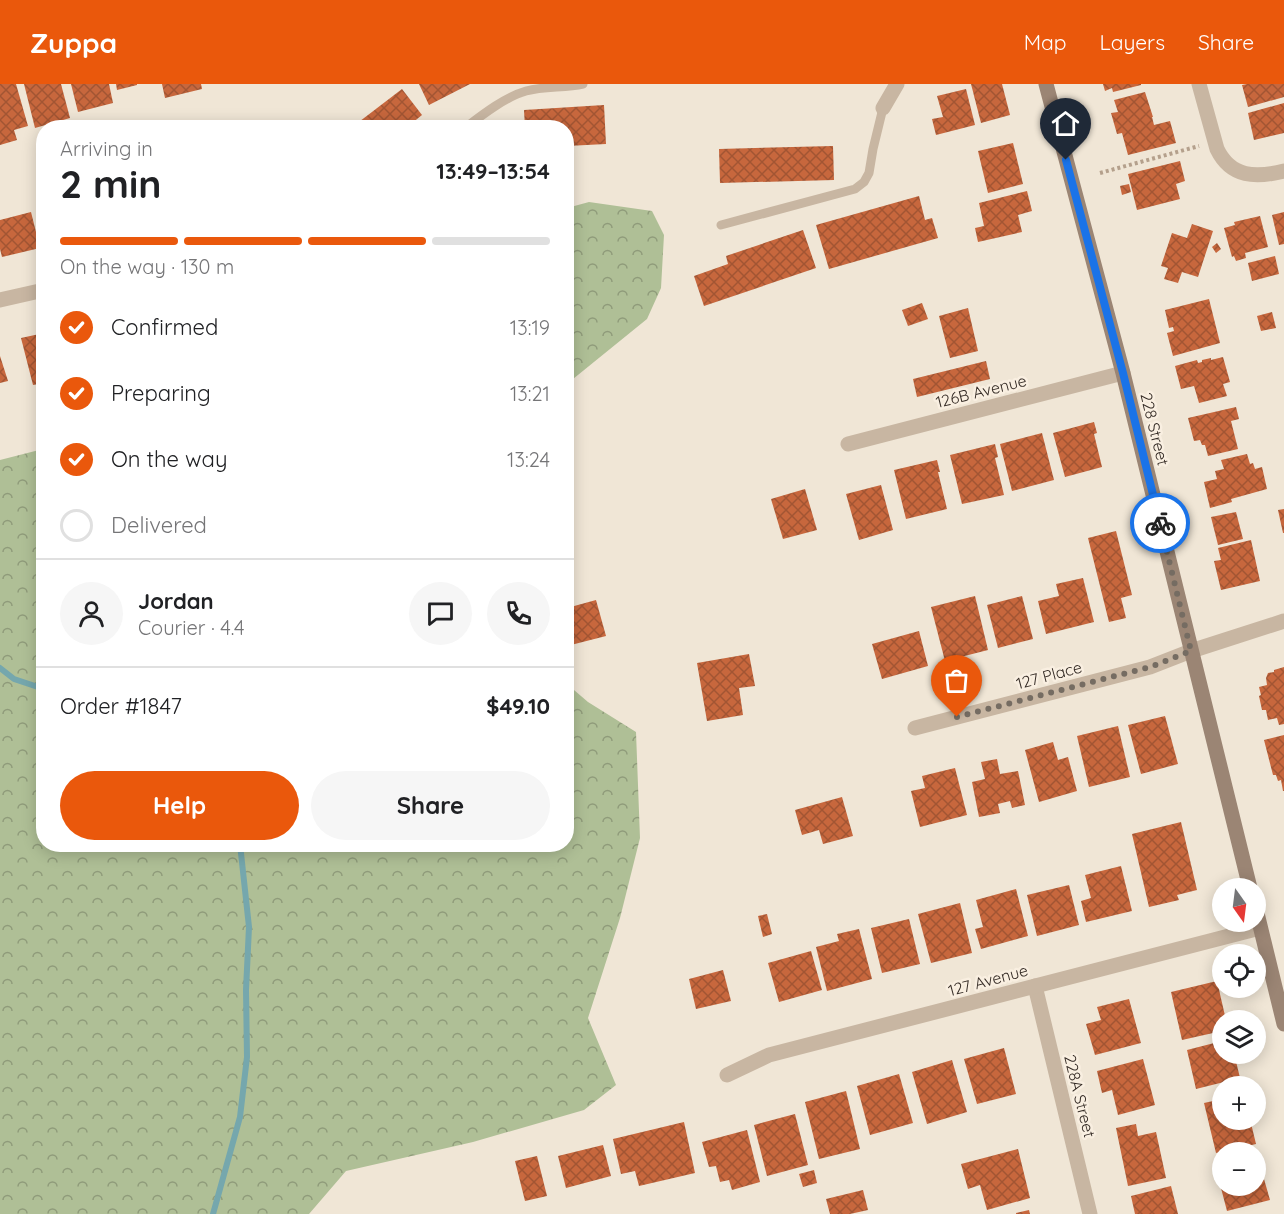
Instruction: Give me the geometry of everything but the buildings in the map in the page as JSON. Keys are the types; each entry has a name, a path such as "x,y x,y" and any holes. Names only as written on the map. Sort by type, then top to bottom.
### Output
{"street":[{"path":"883,108 897,84"},
{"name":"228 Street","path":"1046,84 1123,373 1248,878"},
{"path":"1199,84 1222,159 1236,171 1258,176 1284,171"},
{"path":"0,300 36,292"},
{"name":"126B Avenue","path":"848,444 1123,373"},
{"path":"1191,651 1284,621"},
{"name":"127 Place","path":"915,728 1150,667 1191,651"},
{"name":"127 Avenue","path":"727,1075 769,1055 1244,932"},
{"path":"1261,932 1284,1024"},
{"name":"228A Street","path":"1035,986 1090,1214"}],"lane":[{"path":"476,120 527,90 583,84"},
{"path":"721,225 855,189 864,182 869,173 883,108"}],"path":[{"path":"1100,173 1215,142"}],"green space":[{"path":"589,202 652,211 664,235 661,288 647,319 574,378 574,206"},
{"path":"36,451 36,852 574,852 574,690 588,702 636,732 640,838 620,918 588,1018 616,1085 584,1110 473,1142 346,1171 309,1214 0,1214 0,460"}],"waterway":[{"path":"0,668 14,679 36,686"},
{"path":"213,1214 240,1117 247,1057 246,990 249,927 241,852"}],"way so far":[{"path":"957,717 1150,667 1191,651 1160,523"}],"route":[{"path":"1066,160 1160,523"}]}
